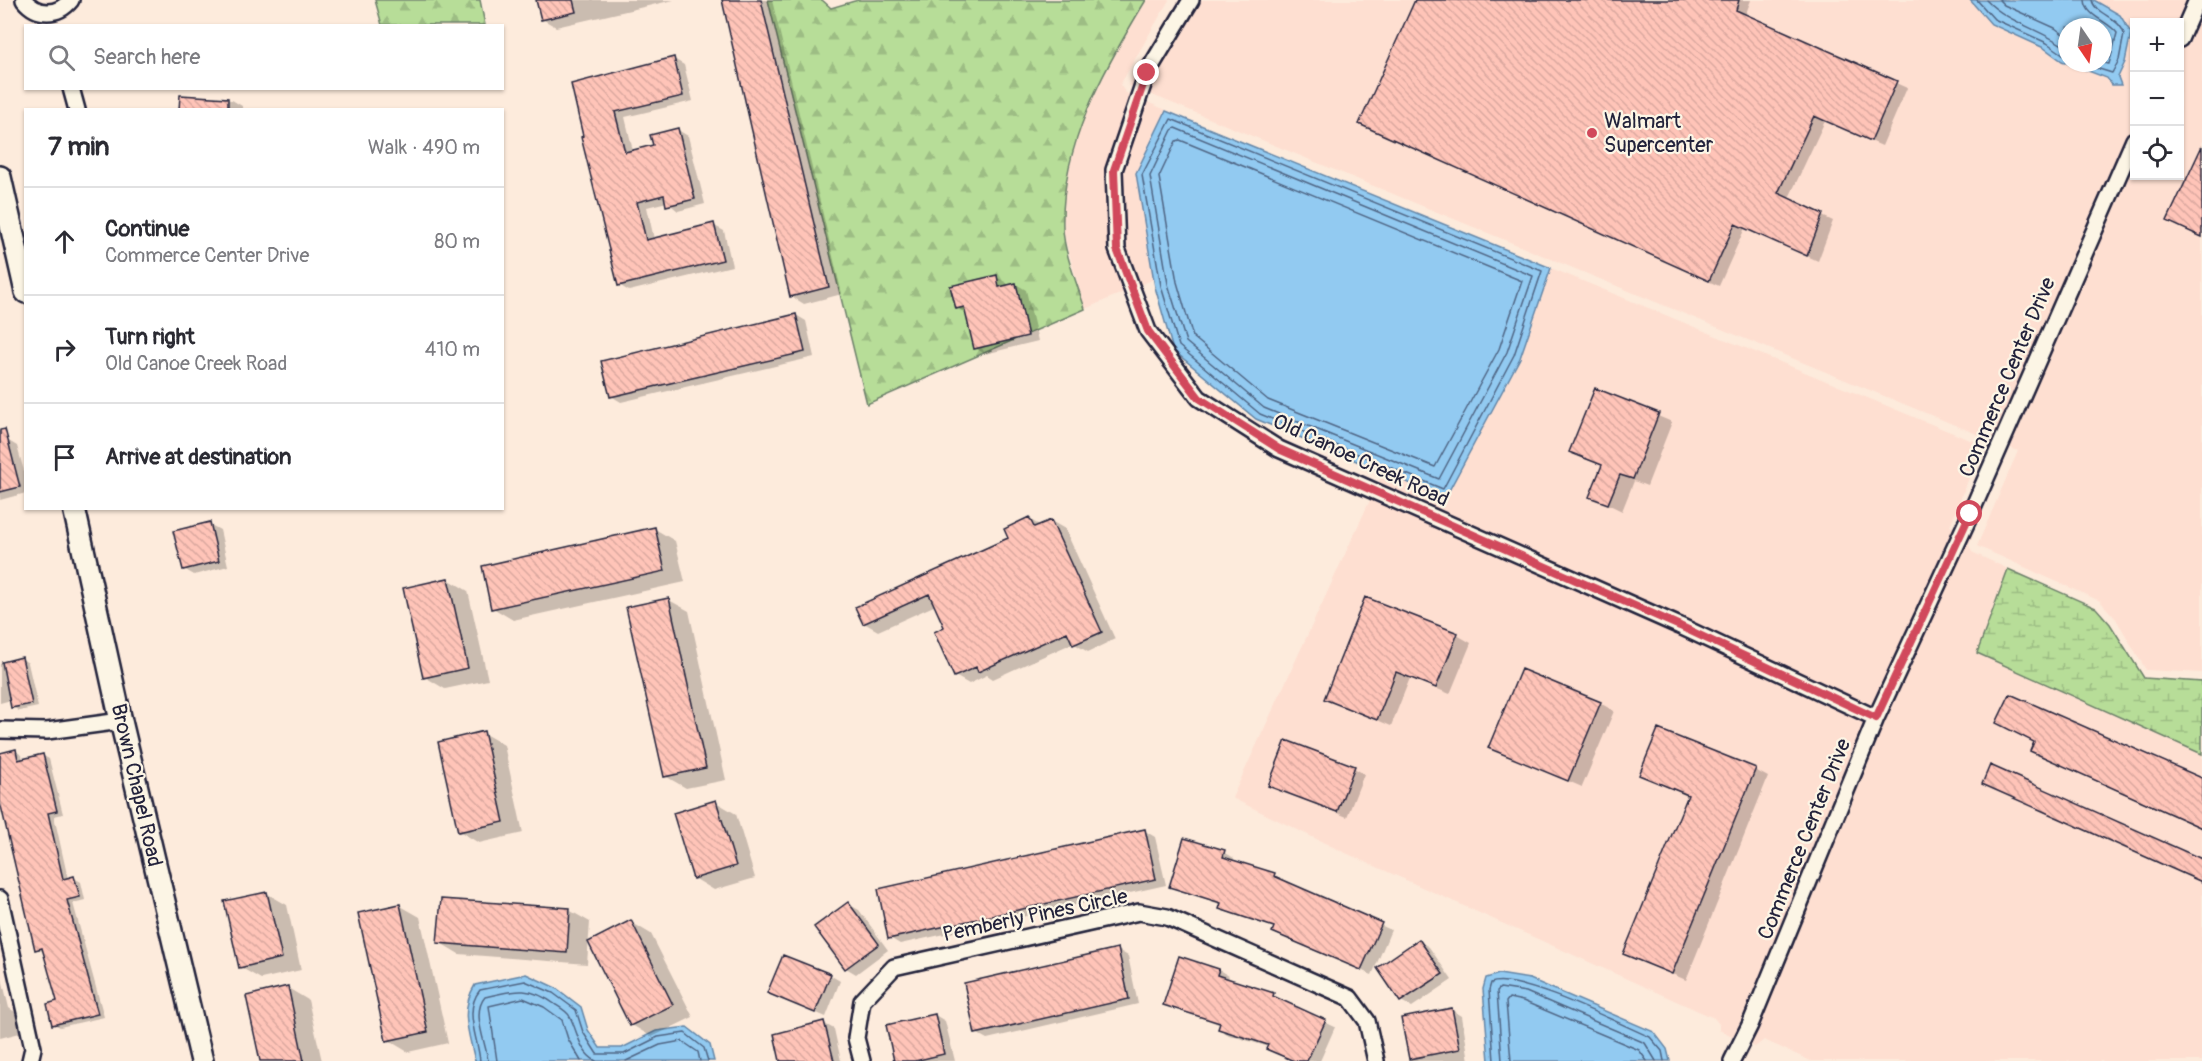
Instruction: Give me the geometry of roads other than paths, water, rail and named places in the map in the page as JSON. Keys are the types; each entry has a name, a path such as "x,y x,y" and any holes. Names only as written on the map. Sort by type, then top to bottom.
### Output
{"street":[{"path":"24,0 54,19 71,0"},
{"name":"Old Canoe Creek Road","path":"1191,0 1147,73 1114,170 1117,249 1148,331 1199,398 1279,449 1680,626 1876,718"},
{"path":"2184,30 2197,0"},
{"path":"72,90 77,108"},
{"name":"Commerce Center Drive","path":"1732,1061 1750,1025 1876,718 1970,514 2130,149"},
{"path":"0,177 24,283"},
{"name":"Brown Chapel Road","path":"74,510 121,721 202,1061"},
{"path":"0,730 47,731 121,721"},
{"path":"0,899 33,1048 30,1061"},
{"name":"Pemberly Pines Circle","path":"862,1061 856,1038 862,1001 894,967 1138,912 1167,917 1350,998 1367,1021 1376,1061"}],"water":[{"path":"1970,0 2094,0 2120,15 2130,31 2125,62 2118,77 2121,85 2112,85 2107,78 2091,72 2112,72 2112,18 2058,18 2058,58 2044,48 1991,24"},
{"path":"1166,111 1551,268 1520,358 1445,498 1256,419 1173,350 1155,287 1136,173"},
{"path":"526,974 556,988 581,1007 588,1030 600,1048 622,1048 656,1031 687,1027 710,1045 714,1061 475,1061 466,1013 467,1004 475,985"},
{"path":"1499,974 1530,979 1654,1032 1667,1049 1670,1061 1489,1061 1483,989 1486,978"}],"place":[{"name":"Walmart Supercenter","path":"1592,133"}]}
